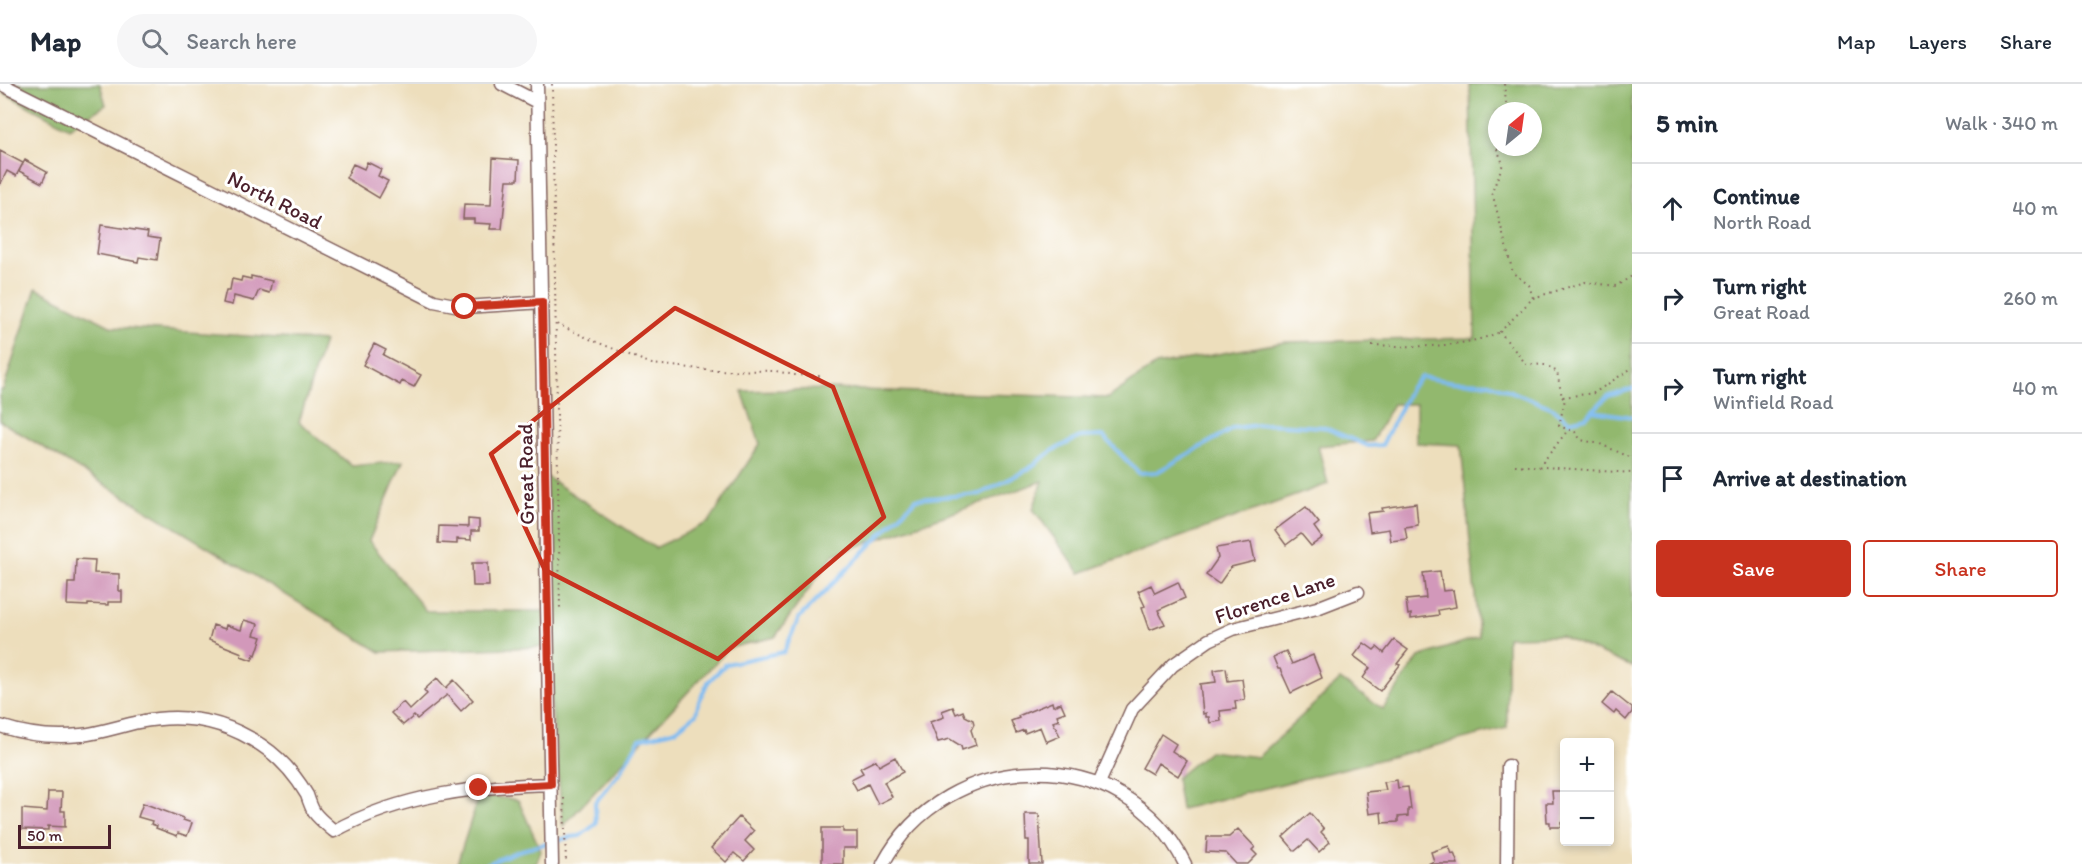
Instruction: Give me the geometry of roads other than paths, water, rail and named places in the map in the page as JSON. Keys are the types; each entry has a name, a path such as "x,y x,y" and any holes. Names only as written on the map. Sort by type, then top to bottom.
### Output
{"street":[{"name":"North Road","path":"1,84 434,301 465,307 542,302"},
{"path":"502,84 537,102"},
{"name":"Great Road","path":"537,84 552,864"},
{"name":"Florence Lane","path":"1099,783 1132,709 1157,680 1182,658 1209,640 1233,629 1317,608 1358,592"},
{"path":"0,726 38,736 59,737 83,735 160,718 184,718 222,725 262,746 280,761 306,794 315,814 333,831 357,819 434,795 479,788 551,784"},
{"path":"1507,864 1509,766"},
{"path":"883,864 899,840 929,810 967,788 993,778 1039,772 1064,774 1099,783 1119,792 1153,818 1167,834 1185,864"}],"waterway":[{"path":"487,864 518,851 580,836 596,824 595,803 620,772 640,739 676,730 696,714 708,682 726,664 784,652 799,618 916,499 980,494 1027,470 1052,451 1080,437 1103,436 1139,473 1157,472 1234,428 1268,424 1323,427 1368,446 1382,445 1411,387 1421,377 1454,382 1490,383 1553,408 1569,421 1586,417 1608,396 1632,389"},
{"path":"1592,411 1632,417"}]}
